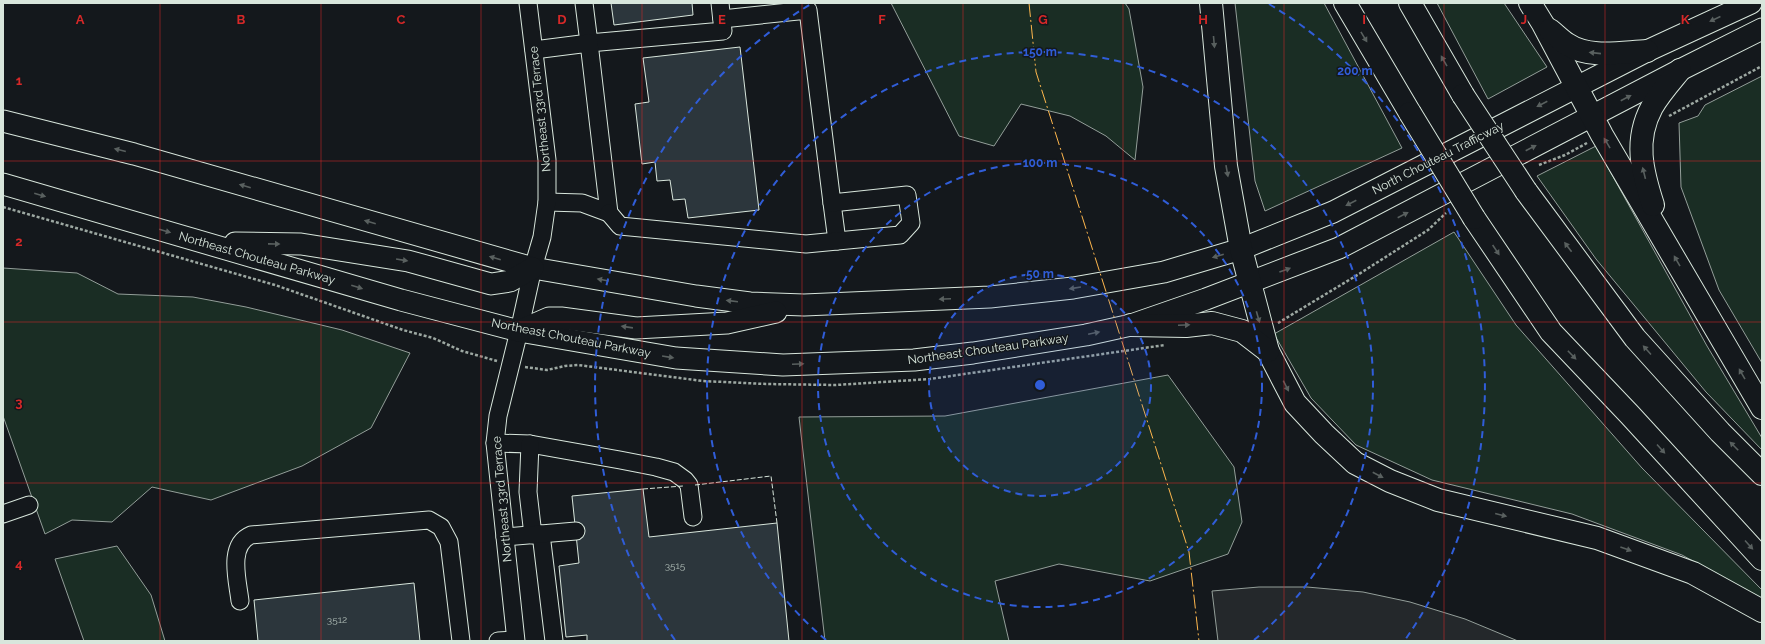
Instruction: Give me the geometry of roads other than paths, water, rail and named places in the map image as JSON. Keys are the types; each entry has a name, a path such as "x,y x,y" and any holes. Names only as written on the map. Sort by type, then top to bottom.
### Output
{"highway":[{"path":"1211,3 1226,166 1241,250 1268,351 1295,403 1324,434 1355,462 1390,481 1438,500 1597,538 1693,573 1762,611"},
{"path":"1345,3 1474,218 1551,332 1630,415 1762,559"},
{"path":"1410,3 1463,95 1526,192 1635,338 1720,432 1762,474"},
{"path":"1530,3 1544,24 1592,116 1762,408"},
{"path":"1544,24 1567,44 1581,51 1602,53 1647,51"},
{"path":"1663,237 1642,165 1641,139 1646,121 1653,106 1680,70"},
{"path":"1131,325 1186,326 1212,323 1242,331 1268,351"}],"main road":[{"name":"North Chouteau Trafficway","path":"804,305 990,297 1073,288 1164,272 1241,250 1333,212 1576,86 1751,3"},
{"path":"1131,325 1249,283 1339,248 1680,70 1762,29"},
{"path":"3,121 134,154 533,268 696,296 750,303 804,305"},
{"name":"Northeast Chouteau Parkway","path":"3,184 207,242 402,300 519,331 676,358 783,365 921,359 1031,345 1131,325"},
{"path":"207,242 301,244 408,260 491,284 510,281 533,268"},
{"path":"519,331 549,318 561,318 636,328 727,323 804,305"}],"street":[{"name":"Northeast 33rd Terrace","path":"516,640 495,443 498,416 533,268 542,237 546,202 547,160 528,3"},
{"path":"584,3 608,213"},
{"path":"534,50 723,31 721,11 808,10 837,241"},
{"path":"546,202 582,203 608,213 620,226 806,244 900,235 911,223 907,195 832,202"},
{"path":"495,443 530,444 634,462 674,472 689,485 693,518"},
{"path":"530,444 528,492 537,534 554,641"},
{"path":"3,514 29,506"},
{"path":"240,601 236,559 237,549 244,538 251,535 429,520 441,527 449,542 460,641"},
{"path":"505,538 576,531"},
{"path":"498,641 516,640"}]}
